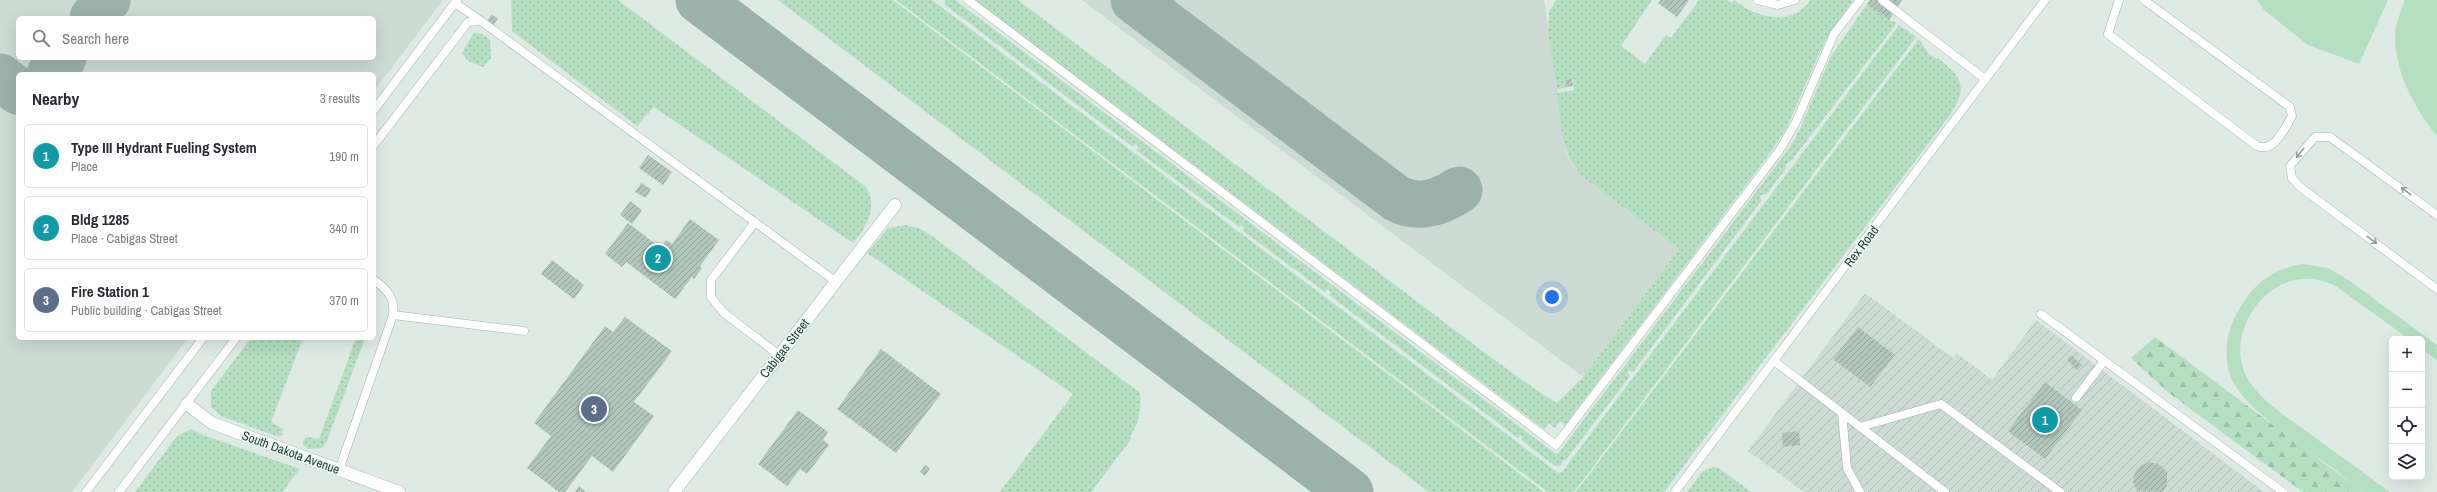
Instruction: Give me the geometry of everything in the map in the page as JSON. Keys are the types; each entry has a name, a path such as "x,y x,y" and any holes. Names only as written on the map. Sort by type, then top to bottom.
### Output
{"street":[{"name":"Cabigas Street","path":"674,492 894,205"},
{"name":"South Dakota Avenue","path":"187,404 212,423 399,492"}],"lane":[{"path":"968,0 1556,445 1779,151 1796,122 1834,34 1860,0"},
{"path":"1758,0 1778,5 1795,0"},
{"path":"1882,0 1985,79"},
{"name":"Rex Road","path":"1675,492 2045,0"},
{"path":"2119,0 2108,34 2257,146 2264,149 2272,146 2292,116 2290,107 2144,0"},
{"path":"376,107 456,1 835,282"},
{"path":"376,142 468,22 481,21"},
{"path":"2437,215 2330,137 2315,137 2290,166 2292,178 2300,187 2437,289"},
{"path":"755,222 711,280 711,297 724,313 779,355"},
{"path":"339,470 393,316 392,298 387,290 376,282"},
{"path":"2042,314 2284,492"},
{"path":"393,316 524,331"},
{"path":"86,492 201,340"},
{"path":"119,492 235,340"},
{"path":"2076,398 2104,360"},
{"path":"1774,361 1945,492"},
{"path":"1860,427 1941,404 2060,492"},
{"path":"1842,413 1847,468 1860,492"}],"shaded area":[{"path":"0,0 443,0 376,88 376,72 16,72 16,340 186,340 72,492 0,492"},
{"path":"1082,0 1544,0 1566,152 1572,164 1579,171 1578,173 1679,249 1583,377"},
{"path":"1865,293 1953,358 1957,353 1992,380 2036,320 2264,492 1804,492 1748,451"}],"green space":[{"path":"511,0 618,0 866,187 871,202 871,209 863,230 853,243 654,107 637,126 512,31"},
{"path":"778,0 893,0 1544,492 1429,492"},
{"path":"896,0 932,0 1558,473 1562,472 1899,25 1916,37 1574,492 1548,492"},
{"path":"944,0 955,0 1557,455 1790,147 1800,129 1831,56 1867,4 1889,20 1897,23 1792,160 1785,165 1787,167 1766,195 1763,194 1760,197 1762,200 1633,372 1629,370 1627,373 1630,376 1565,461 1563,460 1561,466 1555,466 1521,440 1523,437 1520,435 1518,438 1329,295 1331,292 1328,289 1325,292 1242,230 1244,227 1241,225 1239,227 1136,150 1139,147 1135,144 1133,147 944,4 946,2"},
{"path":"975,0 1018,0 1493,359 1557,403 1583,377 1679,249 1578,173 1579,171 1568,154 1562,134 1557,93 1574,90 1573,79 1565,80 1566,88 1557,89 1548,31 1549,12 1556,0 1652,0 1621,46 1645,64 1666,35 1671,38 1699,0 1727,0 1731,3 1734,0 1753,12 1773,17 1783,17 1803,9 1811,0 1853,0 1824,43 1786,129 1770,153 1565,425 1560,421 1555,428 1549,423 1544,429"},
{"path":"2257,0 2388,0 2359,64 2308,45 2264,10"},
{"path":"2405,0 2437,0 2437,136 2428,125 2412,99 2400,70 2395,40 2396,26"},
{"path":"473,34 482,34 490,40 491,58 483,67 468,61 462,53"},
{"path":"1919,39 1929,54 1937,59 1938,58 1958,78 1961,90 1956,105 1950,115 1664,492 1576,492"},
{"path":"905,225 921,229 932,236 1140,393 1139,415 1136,426 1130,436 1132,438 1091,492 1000,492 1073,394 867,253 888,228"},
{"path":"2302,264 2328,268 2347,279 2425,336 2405,336 2337,287 2314,279 2293,280 2273,289 2258,304 2246,323 2241,343 2242,364 2251,384 2270,404 2390,492 2365,492 2355,485 2261,414 2236,388 2230,375 2227,348 2230,331 2236,314 2259,283 2275,273 2292,266"},
{"path":"2425,336 2437,345 2437,360 2425,351"},
{"path":"2155,337 2363,492 2303,492 2169,393 2131,358"},
{"path":"249,340 302,340 271,422 283,429 282,435 279,437 221,416 211,407 211,391"},
{"path":"355,340 364,340 327,441 322,448 308,449 303,445 303,441 307,437 319,439"},
{"path":"192,429 203,435 300,469 282,492 135,492 177,436"},
{"path":"1713,467 1719,468 1751,492 1687,492 1703,471"}],"building":[{"path":"1661,0 1689,0 1677,17 1658,3"},
{"path":"1870,0 1902,0 1889,20 1867,4"},
{"path":"492,14 498,19 493,26 487,21"},
{"path":"1572,79 1573,86 1566,87 1565,80"},
{"path":"648,155 672,172 663,185 639,168"},
{"path":"641,183 651,189 646,198 635,192"},
{"path":"630,201 642,210 632,224 620,215"},
{"path":"690,219 719,240 700,266 702,268 694,279 692,277 675,299 626,262 622,267 605,254 628,223 661,248 666,240 672,244"},
{"path":"552,260 584,285 574,299 541,274"},
{"path":"625,317 672,351 634,402 654,416 613,472 592,456 565,492 559,492 527,468 551,436 534,423 605,326 613,332"},
{"path":"1858,327 1895,355 1870,387 1833,359"},
{"path":"881,349 941,394 896,453 837,409"},
{"path":"2071,355 2082,365 2077,370 2067,360"},
{"path":"2045,382 2082,410 2045,459 2008,431"},
{"path":"798,410 828,432 823,440 829,445 807,474 800,469 787,486 758,464"},
{"path":"1799,431 1800,445 1783,447 1782,433"},
{"path":"2150,462 2160,465 2167,472 2167,485 2163,492 2137,491 2133,482 2135,472 2141,465"},
{"path":"925,465 930,468 925,476 920,472"},
{"path":"579,486 586,492 575,492"}],"taxiway":[{"path":"95,16 107,0"},
{"path":"699,0 1350,492"},
{"path":"1134,0 1396,198 1412,204 1428,203 1444,198 1459,190"},
{"path":"52,72 61,60"},
{"path":"0,77 16,89"}],"place":[{"name":"Bldg 1285","path":"658,258"},
{"name":"Fire Station 1","path":"594,409"},
{"name":"Type III Hydrant Fueling System","path":"2045,420"}]}
